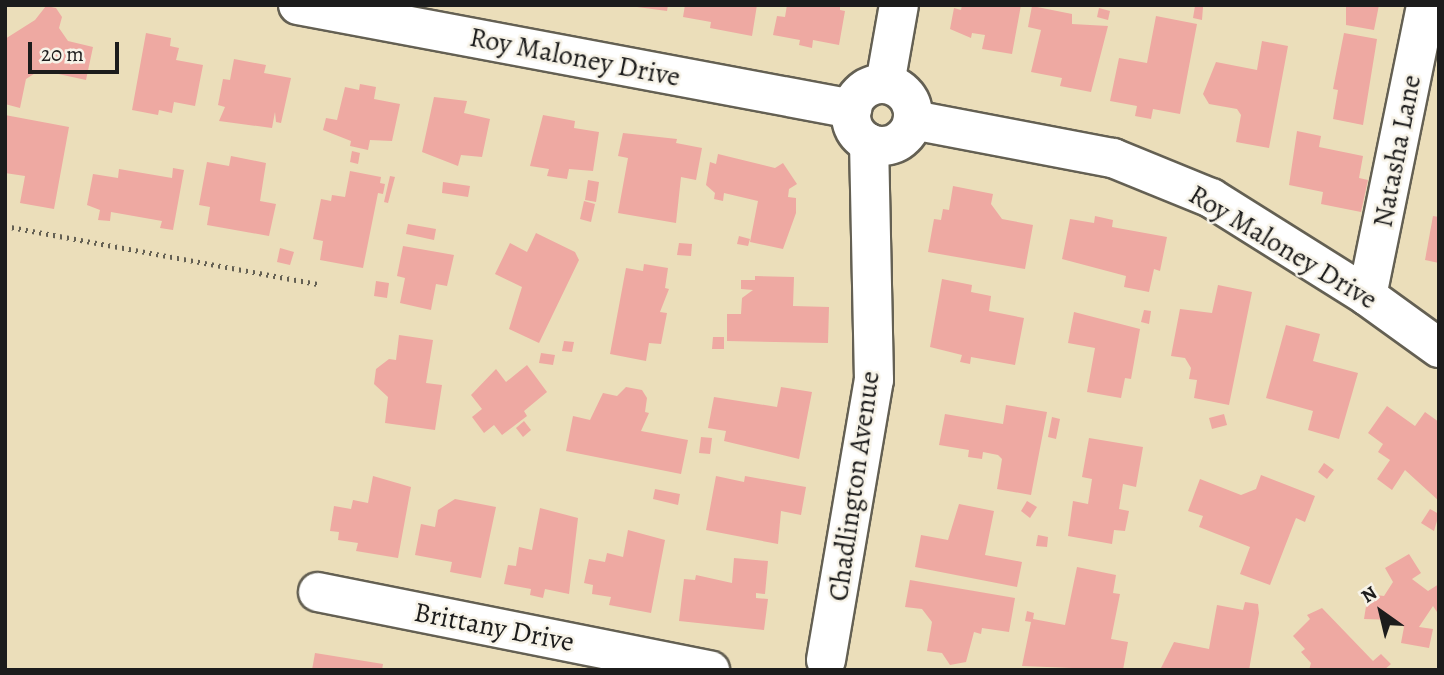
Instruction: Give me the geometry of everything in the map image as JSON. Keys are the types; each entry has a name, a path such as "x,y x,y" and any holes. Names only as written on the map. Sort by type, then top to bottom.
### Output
{"street":[{"name":"Roy Maloney Drive","path":"299,5 365,11 852,109"},
{"path":"885,84 899,5"},
{"name":"Natasha Lane","path":"1367,296 1426,5"},
{"path":"885,84 910,100 913,120 896,142 869,143 855,129 852,109 867,87 885,84"},
{"name":"Roy Maloney Drive","path":"913,120 1113,158 1212,198 1367,296 1439,348"},
{"name":"Chadlington Avenue","path":"821,666 874,380 869,143"},
{"name":"Brittany Drive","path":"318,592 710,670"}],"path":[{"path":"5,226 318,284"}],"building":[{"path":"622,5 668,5 667,11"},
{"path":"685,5 757,5 752,36 710,28 711,22 683,17"},
{"path":"787,5 840,5 840,10 845,11 839,45 813,40 812,48 799,45 800,40 773,35 777,16 785,17"},
{"path":"962,5 1021,5 1012,54 982,49 985,35 972,33 971,38 950,29 954,8 961,10"},
{"path":"1346,5 1379,5 1374,30 1346,25"},
{"path":"46,6 56,8 62,17 59,28 68,41 93,47 86,80 40,70 26,79 20,108 5,104 5,39 35,20"},
{"path":"1032,6 1072,14 1072,24 1108,26 1091,92 1060,86 1062,78 1031,72 1041,30 1028,27"},
{"path":"1195,6 1203,7 1202,20 1193,18"},
{"path":"1099,8 1110,11 1108,20 1097,17"},
{"path":"1156,16 1197,24 1180,114 1153,109 1151,119 1135,116 1137,106 1110,101 1119,58 1147,63"},
{"path":"146,33 171,38 170,46 179,48 176,60 203,65 195,106 174,102 172,113 159,110 158,115 132,110"},
{"path":"1344,33 1377,39 1363,125 1333,119 1338,90 1333,89"},
{"path":"1262,41 1288,46 1269,148 1236,142 1241,115 1237,109 1209,104 1203,94 1216,62 1257,70"},
{"path":"234,59 266,65 264,73 291,78 281,123 276,122 275,112 272,128 219,121 225,107 218,105 223,79 230,80"},
{"path":"360,84 376,87 374,99 400,104 392,141 370,140 368,150 350,146 351,141 323,130 326,118 337,120 345,87 359,90"},
{"path":"434,97 467,101 464,113 490,119 482,157 461,155 458,166 422,152"},
{"path":"5,115 69,127 54,209 20,203 25,176 5,173"},
{"path":"543,115 575,121 574,128 599,132 593,171 569,169 567,179 547,176 549,169 530,166"},
{"path":"1297,131 1321,136 1319,147 1363,156 1359,178 1368,180 1361,212 1321,204 1323,192 1289,185"},
{"path":"623,133 677,139 676,143 702,148 696,180 681,177 676,223 618,213 628,158 618,156"},
{"path":"352,151 360,153 358,164 350,162"},
{"path":"718,154 775,168 783,163 797,184 789,189 788,197 796,198 796,213 783,249 750,242 758,201 724,193 723,201 714,199 715,193 706,185 710,162 716,164"},
{"path":"231,156 266,163 260,201 276,204 269,236 207,225 210,207 199,205 207,162 229,166"},
{"path":"173,168 184,170 173,230 160,228 162,221 111,212 110,221 98,220 100,210 87,205 93,174 118,178 119,169 172,178"},
{"path":"350,171 381,177 380,183 385,184 383,194 378,193 363,268 320,260 323,241 313,239 321,199 331,201 332,195 345,197"},
{"path":"390,176 395,177 388,203 384,202"},
{"path":"588,180 599,182 596,202 585,200"},
{"path":"443,182 470,186 468,197 442,193"},
{"path":"953,186 993,194 991,204 1002,219 1033,225 1025,269 928,252 934,219 941,220 943,209 949,210"},
{"path":"584,201 595,204 591,222 580,219"},
{"path":"1095,216 1113,220 1112,227 1167,237 1160,271 1154,269 1149,292 1124,287 1126,276 1062,259 1070,219 1094,223"},
{"path":"1433,216 1439,217 1439,263 1425,260"},
{"path":"408,224 436,229 434,240 406,234"},
{"path":"536,233 575,252 579,260 539,343 509,329 522,287 495,274 510,243 527,252"},
{"path":"739,236 750,239 748,246 737,244"},
{"path":"679,243 692,244 691,256 677,255"},
{"path":"403,246 454,255 447,286 436,284 431,310 400,303 405,278 397,276"},
{"path":"280,248 294,252 290,265 277,262"},
{"path":"644,264 668,268 665,288 669,289 660,312 667,313 661,344 649,343 646,361 610,354 626,268 643,271"},
{"path":"755,276 794,277 793,306 829,307 828,343 727,341 727,314 741,314 742,298 753,290 741,289 741,280 755,280"},
{"path":"942,279 972,285 971,292 991,296 989,311 1024,318 1015,365 971,357 970,364 960,362 962,355 930,347"},
{"path":"376,281 389,283 387,298 374,296"},
{"path":"1218,285 1252,292 1229,405 1194,398 1197,380 1189,379 1191,368 1185,358 1171,356 1180,309 1212,313"},
{"path":"1144,310 1151,311 1149,324 1141,322"},
{"path":"1074,312 1140,329 1131,379 1125,378 1121,398 1087,392 1095,348 1068,343"},
{"path":"1286,325 1320,334 1313,361 1358,373 1339,439 1308,430 1313,411 1266,398"},
{"path":"399,335 433,340 426,383 442,385 435,430 385,423 388,397 374,384 376,369 389,359 396,360"},
{"path":"713,337 724,337 724,349 712,349"},
{"path":"564,341 574,342 572,352 562,351"},
{"path":"541,353 555,355 553,365 539,363"},
{"path":"527,365 547,392 524,411 527,416 502,435 494,425 484,433 472,417 482,409 471,395 496,369 506,382"},
{"path":"626,387 642,390 647,398 645,412 649,413 641,431 688,440 681,474 566,451 573,416 590,420 603,393 617,396"},
{"path":"781,387 812,392 799,459 724,441 726,431 708,428 714,397 777,407"},
{"path":"1006,405 1047,412 1031,495 997,489 1002,459 998,455 983,452 982,459 968,457 969,450 939,445 945,414 1003,424"},
{"path":"1387,406 1415,426 1425,412 1439,422 1439,501 1405,470 1392,490 1377,479 1390,460 1378,452 1383,444 1368,433"},
{"path":"1224,414 1227,425 1212,429 1209,418"},
{"path":"1052,417 1060,419 1056,439 1048,437"},
{"path":"524,421 531,430 523,437 516,428"},
{"path":"701,437 712,438 710,454 699,453"},
{"path":"1089,438 1143,447 1136,487 1123,484 1119,509 1129,511 1125,531 1114,530 1112,544 1068,536 1073,501 1088,504 1092,479 1082,477"},
{"path":"1324,463 1334,470 1327,479 1318,472"},
{"path":"1261,475 1315,496 1305,522 1296,518 1270,585 1240,574 1250,547 1199,527 1203,516 1188,511 1200,479 1241,495 1256,489"},
{"path":"373,476 411,487 398,558 356,551 358,543 338,540 339,532 330,531 334,506 351,509 353,500 368,503"},
{"path":"716,476 744,482 745,476 806,487 801,515 781,511 778,544 706,530"},
{"path":"655,489 680,494 678,505 653,499"},
{"path":"455,499 496,507 481,578 450,572 452,562 415,555 421,524 435,527 438,510"},
{"path":"1027,501 1037,507 1030,518 1021,511"},
{"path":"959,504 994,511 985,555 1022,562 1017,587 915,567 921,535 948,540"},
{"path":"540,508 578,518 569,594 545,589 543,598 530,595 531,589 504,584 508,565 516,566 519,547 532,550"},
{"path":"1430,509 1439,514 1434,531 1421,523"},
{"path":"628,530 665,540 651,613 609,605 611,597 592,594 593,585 584,583 589,559 605,562 607,553 623,557"},
{"path":"1038,535 1048,537 1047,547 1036,546"},
{"path":"1409,554 1421,573 1412,579 1428,591 1439,584 1439,615 1433,606 1419,627 1433,629 1429,648 1401,643 1404,627 1394,620 1364,619 1368,594 1384,596 1393,582 1385,568"},
{"path":"734,558 768,561 765,594 756,593 756,598 768,599 764,630 679,621 684,579 695,580 696,575 732,583"},
{"path":"1077,567 1116,575 1113,593 1120,594 1111,639 1128,642 1123,670 1022,666 1031,622 1025,621 1027,611 1034,613 1033,619 1065,625"},
{"path":"910,580 1015,598 1009,632 982,628 981,634 974,632 966,662 950,665 942,653 927,651 932,622 922,609 905,607"},
{"path":"1245,602 1258,604 1259,613 1249,670 1160,670 1174,642 1209,649 1217,605 1243,610"},
{"path":"1322,608 1373,661 1381,654 1391,664 1384,670 1309,670 1311,663 1301,652 1305,649 1293,636 1310,619 1307,615"},
{"path":"315,653 383,664 382,670 312,670"}]}
